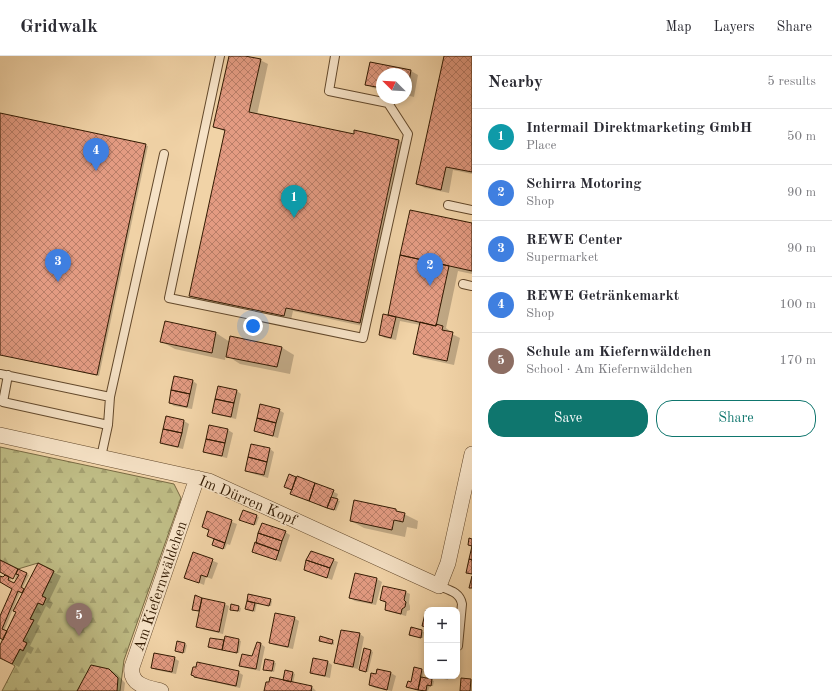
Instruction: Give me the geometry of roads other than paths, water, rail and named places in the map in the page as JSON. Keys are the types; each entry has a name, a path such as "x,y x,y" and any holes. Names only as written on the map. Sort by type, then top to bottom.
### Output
{"street":[{"name":"Im Dürren Kopf","path":"0,435 197,478 224,487 440,586"},
{"path":"440,586 448,563 472,454"},
{"name":"Am Kiefernwäldchen","path":"154,690 139,685 134,680 132,667 197,478"}],"lane":[{"path":"220,56 169,298 363,338 408,134 388,103 329,92 335,56"},
{"path":"101,457 108,425 110,397 164,154"},
{"path":"448,205 472,210"},
{"path":"463,284 472,286"},
{"path":"108,425 1,402 4,374 110,397"},
{"name":"Im Dürren Kopf","path":"440,586 459,595 461,598 462,604 458,643"}],"place":[{"name":"REWE Getränkemarkt","path":"96,171"},
{"name":"Intermail Direktmarketing GmbH","path":"294,218"},
{"name":"REWE Center","path":"58,282"},
{"name":"Schirra Motoring","path":"430,286"},
{"name":"Schule am Kiefernwäldchen","path":"79,636"}]}
